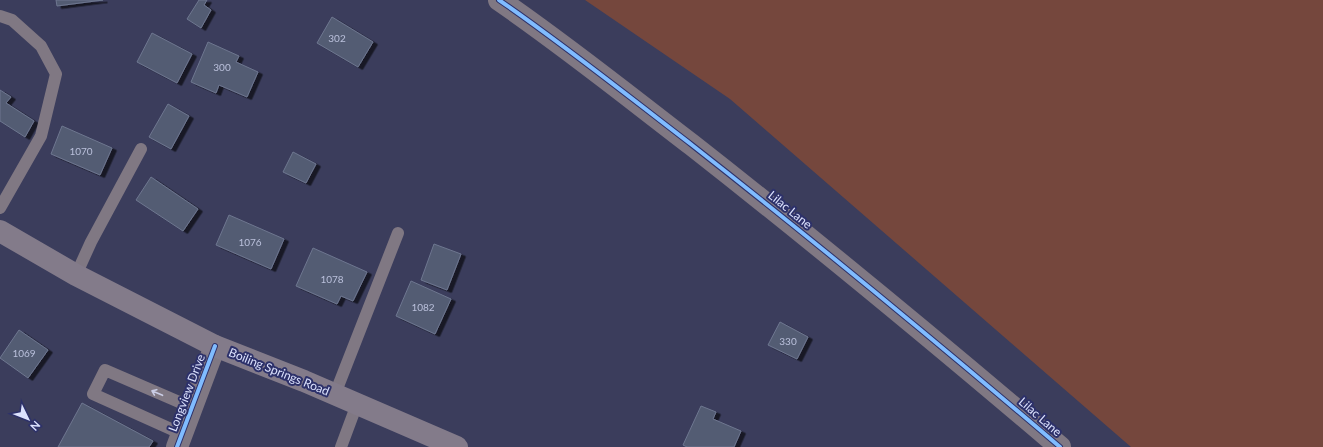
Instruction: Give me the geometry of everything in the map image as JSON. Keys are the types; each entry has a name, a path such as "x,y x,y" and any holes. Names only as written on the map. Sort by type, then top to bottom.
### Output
{"main road":[{"name":"Boiling Springs Road","path":"0,231 76,275 215,346 336,394 457,447"}],"street":[{"name":"Lilac Lane","path":"499,0 553,37 776,211 961,363 1060,447"},
{"name":"Longview Drive","path":"180,440 215,346"}],"lane":[{"path":"0,16 12,20 42,46 56,74 41,136 0,208"},
{"path":"76,275 91,242 141,150"},
{"path":"336,394 398,232"},
{"path":"180,440 93,394 105,370 193,408"},
{"path":"341,447 357,404"}],"shaded area":[{"path":"585,0 1323,0 1323,447 1131,447 730,99"}],"building":[{"path":"56,0 103,0 57,6"},
{"path":"199,0 207,0 204,5 211,10 201,28 187,19"},
{"path":"332,17 373,42 358,67 317,43"},
{"path":"152,33 192,54 177,83 137,62"},
{"path":"208,42 239,56 236,62 258,72 247,97 219,85 216,93 191,82"},
{"path":"0,90 11,97 6,103 34,121 25,137 0,121"},
{"path":"168,104 189,116 171,149 149,137"},
{"path":"62,126 112,148 100,175 51,154"},
{"path":"293,152 316,164 306,183 283,172"},
{"path":"151,177 198,209 183,231 136,200"},
{"path":"229,215 284,239 271,269 216,245"},
{"path":"434,244 461,254 447,290 421,280"},
{"path":"313,248 367,272 353,301 341,296 337,304 296,286"},
{"path":"411,281 451,299 435,334 396,316"},
{"path":"780,322 808,337 797,359 768,345"},
{"path":"19,330 48,350 28,378 0,358"},
{"path":"82,403 153,441 149,447 58,447"},
{"path":"701,406 716,412 713,419 741,431 734,447 687,447 683,445"}],"cycle path":[{"path":"499,0 597,71 739,182 878,294 1060,447"},
{"path":"177,447 215,346"}]}
